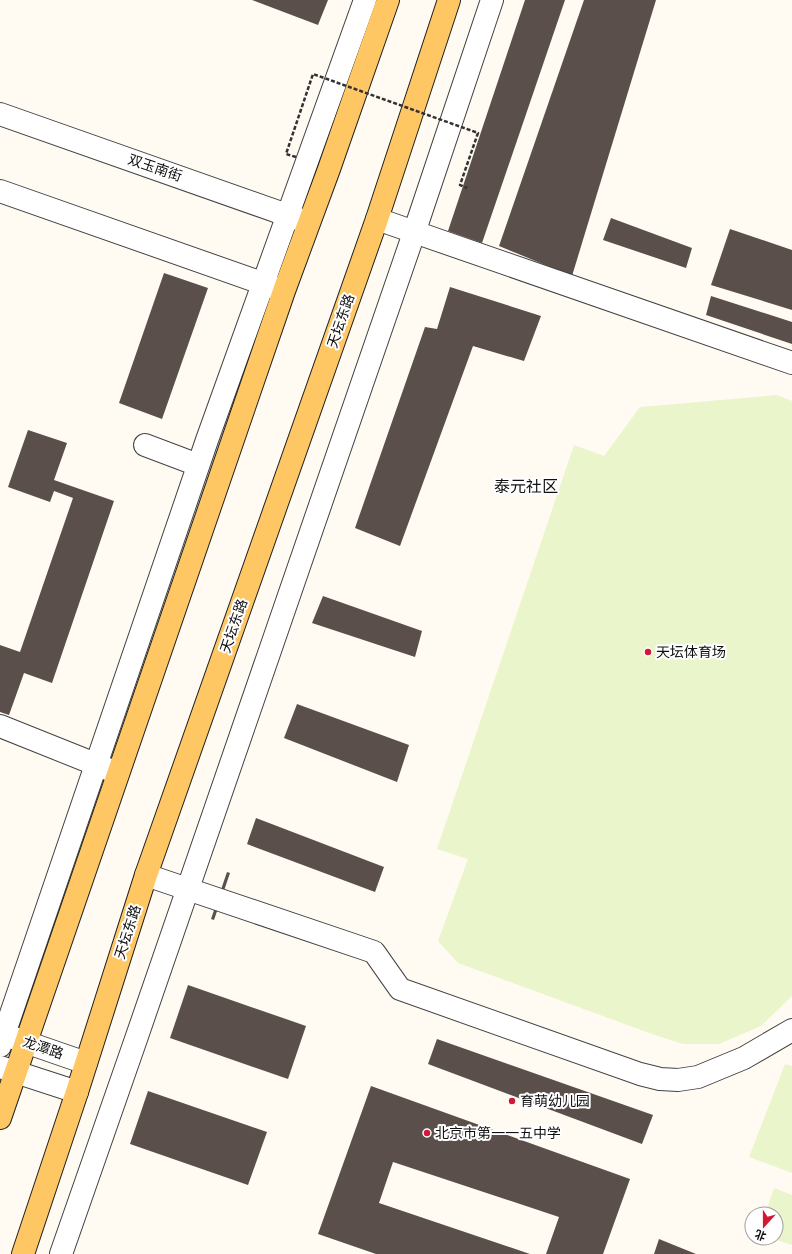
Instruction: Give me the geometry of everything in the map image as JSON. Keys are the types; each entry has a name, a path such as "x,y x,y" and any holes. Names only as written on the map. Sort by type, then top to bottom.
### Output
{"main road":[{"path":"0,1118 8,1069 26,1042 284,291 310,223 388,0"},
{"name":"天坛东路","path":"22,1254 77,1092 146,875 377,219 449,0"}],"street":[{"path":"1,1038 198,465 364,0"},
{"path":"61,1254 414,232 492,0"},
{"name":"双玉南街","path":"0,114 310,223"},
{"path":"0,191 284,291"},
{"path":"377,219 792,362"},
{"path":"145,445 198,465"},
{"path":"0,726 118,772"},
{"path":"146,875 374,952 400,989 640,1074 660,1079 678,1080 698,1077 744,1058 792,1030"},
{"name":"龙潭路","path":"1,1038 26,1042 86,1063"},
{"path":"8,1069 77,1092"}],"path":[{"path":"296,158 286,154 313,74 478,133 460,185 468,188"}],"green space":[{"name":"天坛体育场","path":"777,395 792,401 792,996 761,1026 719,1044 683,1044 458,963 438,941 468,859 437,849 574,445 604,456 640,407"},
{"path":"785,1064 792,1066 792,1173 749,1157"},
{"path":"774,1188 792,1195 792,1245 784,1242 784,1206 768,1206"}],"building":[{"path":"252,0 328,0 318,25"},
{"path":"525,0 565,0 482,243 448,231"},
{"path":"584,0 656,0 572,276 499,246"},
{"path":"611,218 692,248 686,268 603,240"},
{"path":"730,229 792,250 792,310 711,285"},
{"path":"164,273 208,288 162,419 119,403"},
{"path":"450,287 541,316 524,361 473,346 400,546 355,528 425,327 437,329"},
{"path":"711,296 792,322 792,344 706,315"},
{"path":"28,430 67,443 54,480 114,501 52,683 24,673 9,715 0,712 0,645 20,652 73,498 54,491 50,502 8,487"},
{"path":"323,596 422,631 415,657 312,623"},
{"path":"297,704 409,745 397,782 284,738"},
{"path":"256,818 384,867 375,892 247,844"},
{"path":"227,872 230,873 214,920 211,919"},
{"path":"188,985 306,1026 288,1079 170,1038"},
{"path":"437,1039 653,1115 642,1144 428,1064"},
{"name":"北京市第一一五中学","path":"371,1086 630,1179 603,1254 546,1254 559,1217 393,1162 379,1203 530,1254 376,1254 318,1234"},
{"path":"148,1091 267,1132 248,1185 130,1144"},
{"path":"659,1239 696,1254 654,1254"}],"place":[{"name":"天坛体育场","path":"648,652"},
{"name":"育萌幼儿园","path":"512,1101"},
{"name":"北京市第一一五中学","path":"427,1133"}],"district":[{"name":"泰元社区","path":"526,486"}]}
